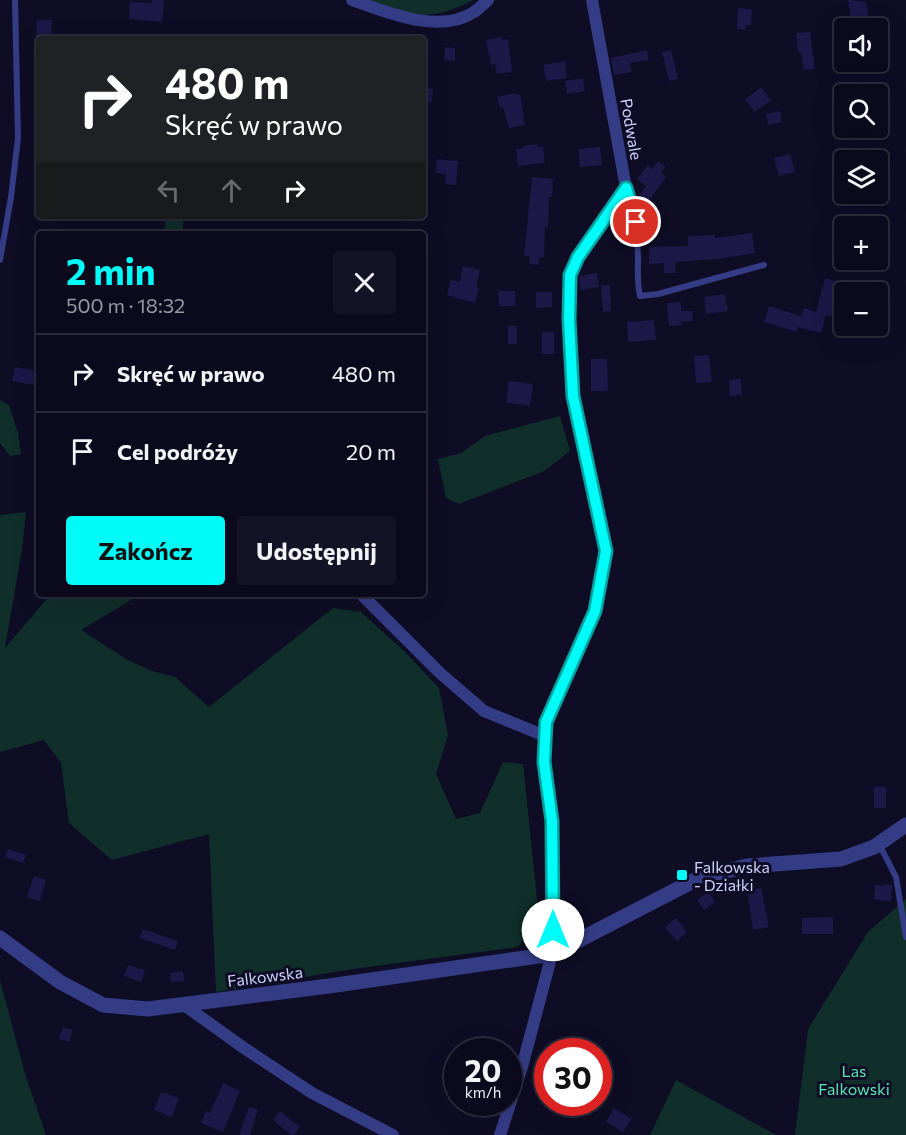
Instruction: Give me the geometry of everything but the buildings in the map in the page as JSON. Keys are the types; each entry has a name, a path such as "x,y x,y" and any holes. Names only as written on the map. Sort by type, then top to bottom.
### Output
{"street":[{"path":"352,0 408,19 446,22 472,13 488,0"},
{"name":"Podwale","path":"592,0 626,188"},
{"path":"500,1135 522,1067 552,954 552,821 544,762 546,722 595,611 606,551 573,396 569,320 570,275 578,257 626,188"},
{"path":"364,597 440,673 487,712 545,736"},
{"name":"Falkowska","path":"0,938 60,982 103,1005 148,1009 184,1005 552,954 701,877 747,866 841,859 879,844 906,825"},
{"path":"184,1005 312,1093 393,1135"}],"lane":[{"path":"0,260 18,138 15,0"},
{"path":"626,188 636,222 637,284 640,296 658,294 764,265"},
{"path":"879,844 896,877 906,936"}],"green space":[{"path":"366,0 473,0 444,12 420,15"},
{"path":"166,219 184,219 182,231 164,231"},
{"path":"0,400 9,405 18,433 21,454 10,456 0,443"},
{"path":"560,416 570,451 544,471 459,504 446,498 438,459 461,453 485,436"},
{"path":"26,512 5,648 48,597 136,597 81,630 126,659 152,671 175,677 209,707 333,608 361,612 404,651 439,688 448,735 436,774 456,819 480,813 503,762 523,764 539,918 518,947 353,969 216,992 209,834 112,860 69,823 61,763 44,740 0,752 0,515"},
{"name":"Las Falkowski","path":"906,899 906,1135 795,1135 808,1029 868,932"},
{"path":"0,980 25,1074 46,1135 0,1135"},
{"path":"676,1080 776,1135 650,1135"}],"place":[{"name":"Falkowska - Działki","path":"682,875"}],"route":[{"path":"553,930 552,821 544,762 546,722 595,611 606,551 573,396 569,320 570,275 578,257 626,188 636,222"}]}
